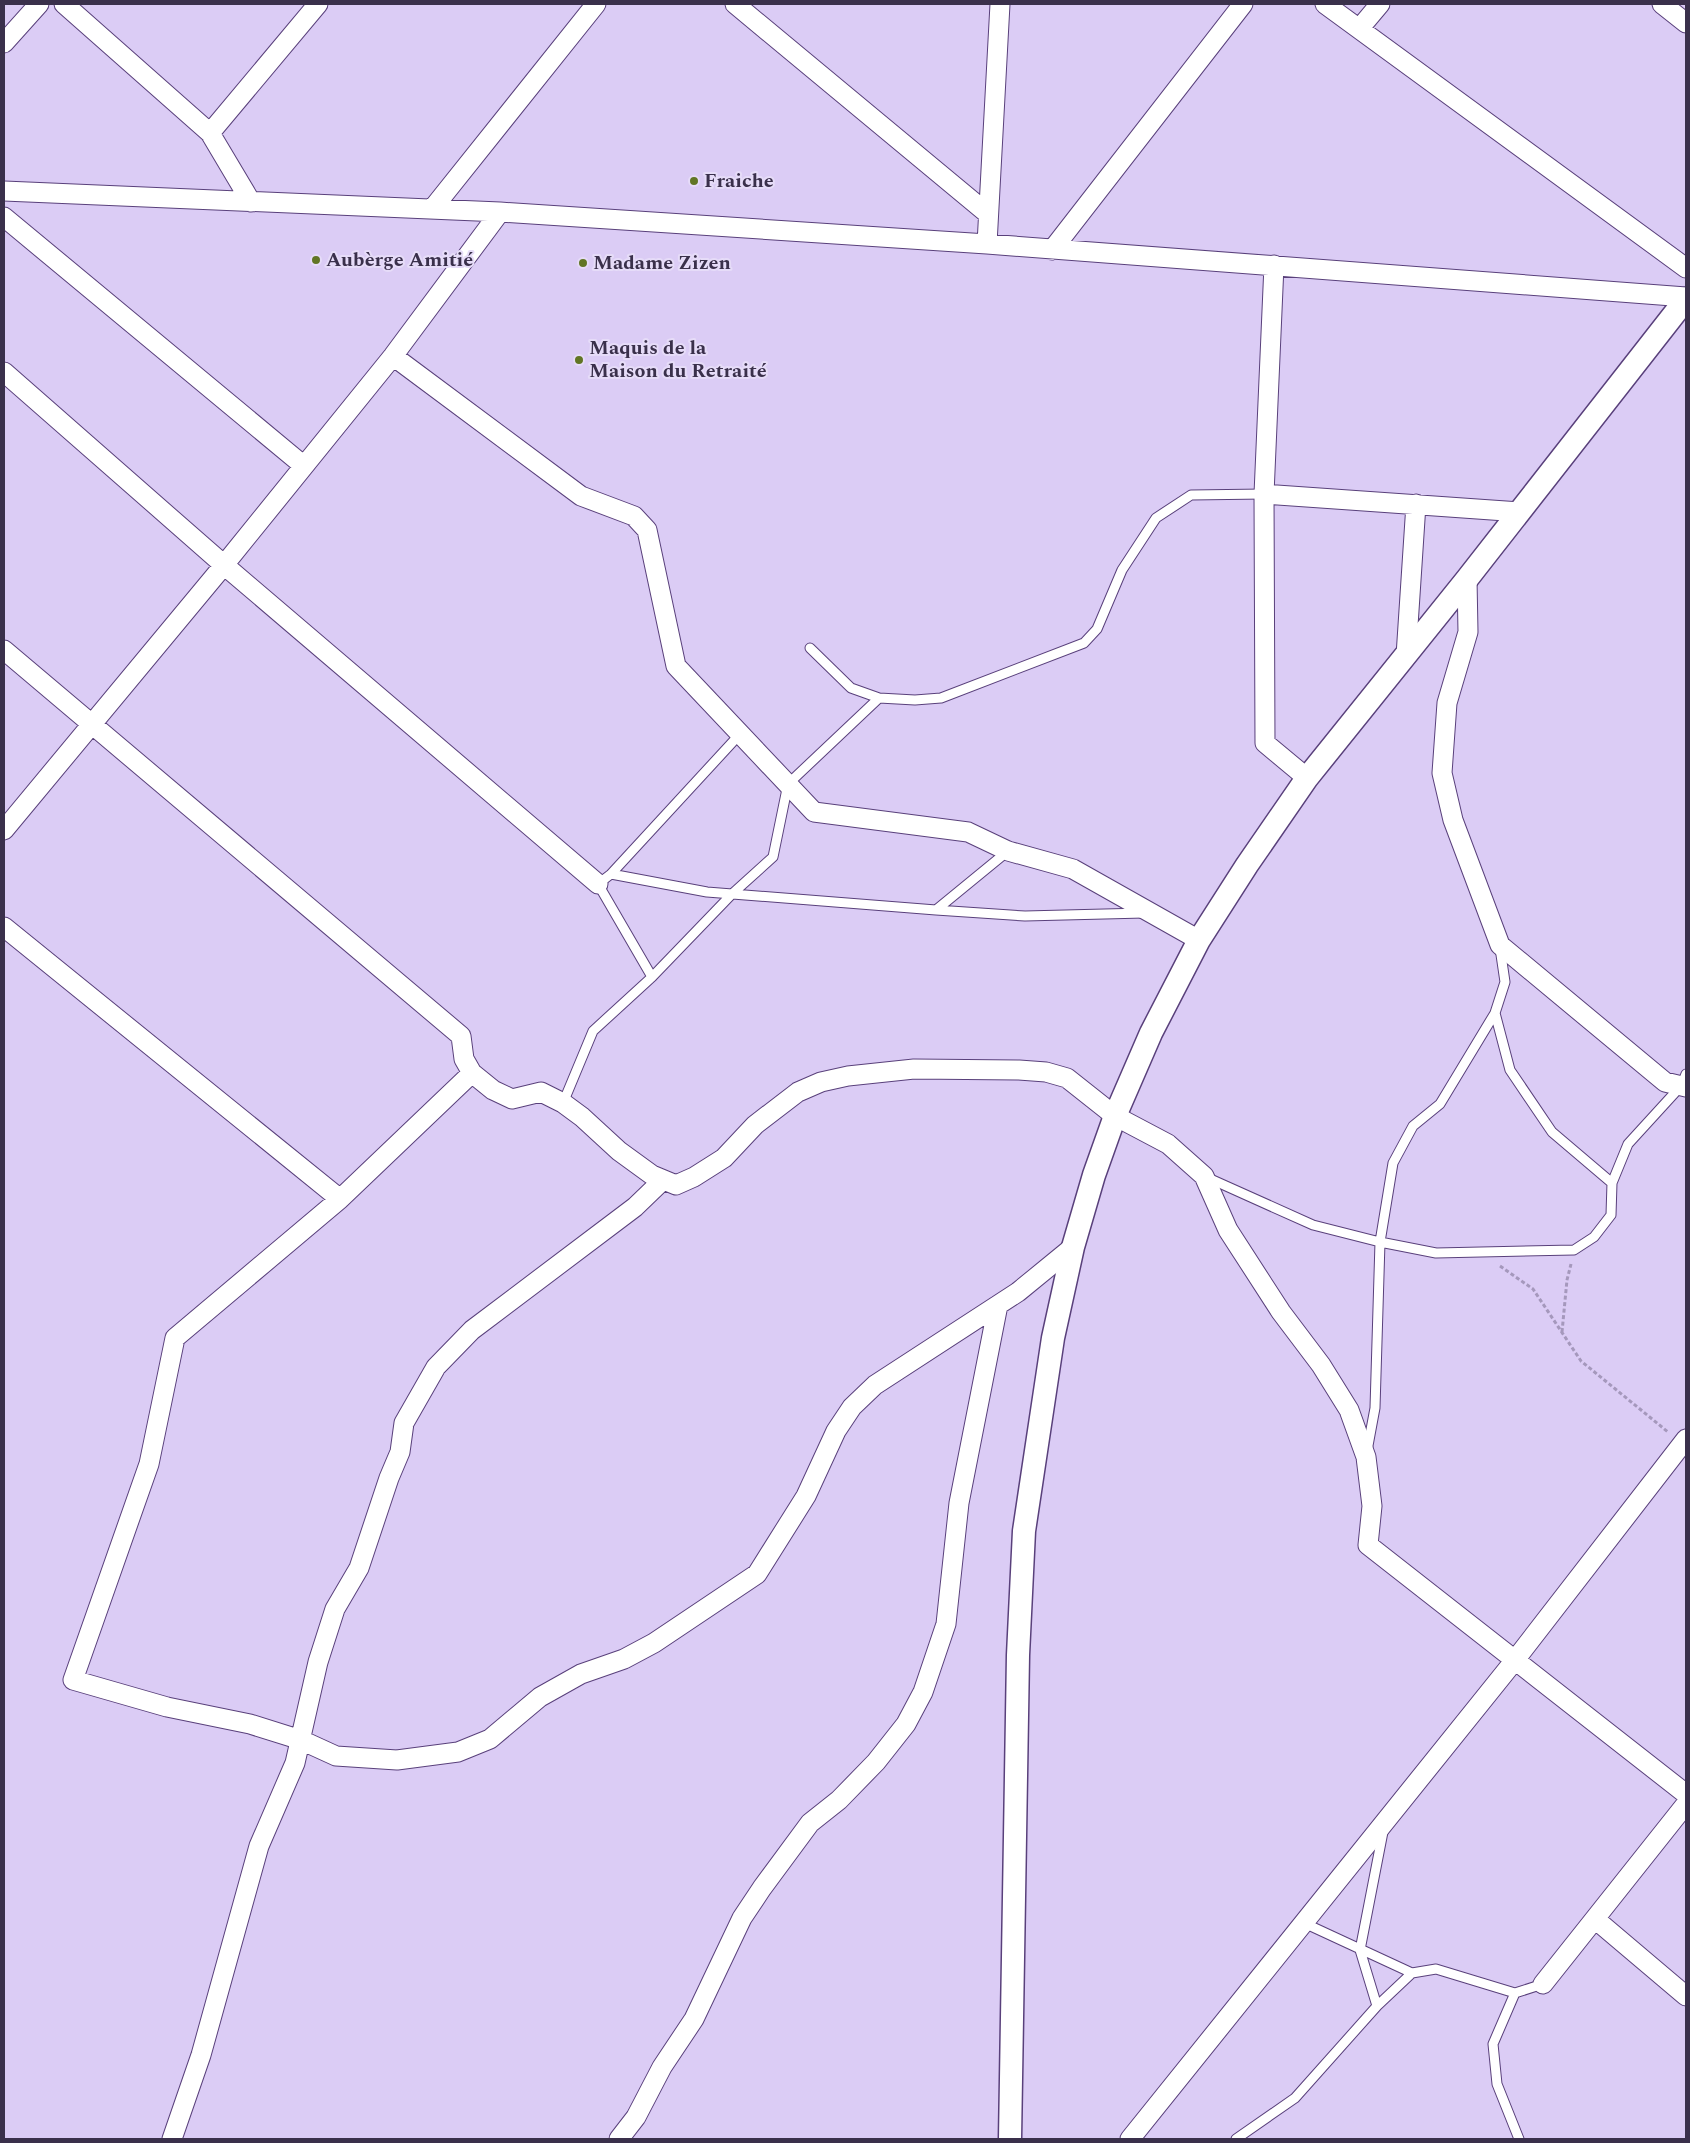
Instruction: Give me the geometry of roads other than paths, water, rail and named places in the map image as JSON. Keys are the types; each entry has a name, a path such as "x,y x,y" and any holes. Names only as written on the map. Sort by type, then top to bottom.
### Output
{"street":[{"path":"4,43 39,4"},
{"path":"64,4 210,133 252,202"},
{"path":"210,133 318,4"},
{"path":"433,208 596,4"},
{"path":"986,244 1000,4"},
{"path":"1052,250 1243,4"},
{"path":"1325,4 1686,268"},
{"path":"1359,29 1380,4"},
{"path":"1662,4 1686,23"},
{"path":"743,6 988,214"},
{"path":"4,191 500,212 986,244 1686,298"},
{"path":"4,830 224,566 393,356 500,212"},
{"path":"4,217 304,466"},
{"path":"1274,265 1264,494 1265,743 1307,778"},
{"path":"1010,2139 1018,1656 1024,1531 1053,1338 1073,1247 1114,1116 1151,1033 1199,940 1247,865 1307,778 1468,579 1686,298"},
{"path":"393,356 581,496 634,516 647,530 676,666 814,812 968,832 1008,851 1073,868 1199,940"},
{"path":"4,372 224,566 605,879"},
{"path":"1264,494 1520,512"},
{"path":"1406,656 1416,504"},
{"path":"1468,579 1468,632 1447,702 1442,773 1453,820 1500,945 1665,1082 1685,1082"},
{"path":"4,650 461,1036 464,1059 472,1074 492,1090 512,1099 541,1092 562,1103 582,1118 619,1152 652,1176 676,1185 694,1178 724,1158 755,1125 798,1092 821,1082 848,1076 914,1069 1046,1072 1067,1078 1114,1116 1168,1144 1204,1176 1228,1230 1281,1312 1321,1365 1349,1410 1366,1457 1372,1506 1368,1546 1686,1794"},
{"path":"4,927 340,1199"},
{"path":"472,1074 340,1199 175,1338 149,1464 73,1680 167,1707 250,1724 301,1740 336,1756 396,1760 458,1752 490,1739 540,1697 581,1674 624,1659 654,1643 757,1574 806,1496 836,1431 852,1407 875,1385 1018,1292 1073,1247"},
{"path":"172,2139 201,2055 259,1846 287,1786 301,1740 318,1662 334,1609 359,1568 389,1478 400,1452 404,1423 436,1367 472,1330 635,1207 664,1180"},
{"path":"619,2139 636,2117 662,2066 694,2019 742,1918 762,1888 810,1823 839,1800 876,1762 906,1724 923,1692 946,1624 959,1503 998,1305"},
{"path":"1130,2139 1515,1660 1685,1442"},
{"path":"1543,1984 1686,1804"},
{"path":"1595,1918 1686,1996"}],"lane":[{"path":"810,648 852,688 879,698 915,700 941,698 1084,643 1097,629 1122,570 1156,518 1191,495 1264,494"},
{"path":"562,1103 594,1031 652,977 732,894 773,857 788,784 879,698"},
{"path":"605,879 740,734"},
{"path":"936,910 1008,851"},
{"path":"605,879 707,892 1025,916 1152,913"},
{"path":"605,879 652,977"},
{"path":"1366,1457 1375,1408 1380,1242 1393,1164 1413,1126 1440,1104 1494,1013 1505,982 1500,945"},
{"path":"1494,1013 1510,1070 1552,1132 1612,1183"},
{"path":"1204,1176 1313,1225 1380,1242 1436,1253 1574,1250 1594,1237 1611,1215 1612,1183 1628,1144 1685,1082"},
{"path":"1377,2006 1360,1950 1384,1822"},
{"path":"1304,1923 1412,1973 1436,1969 1515,1993 1543,1984"},
{"path":"1236,2139 1295,2098 1377,2006 1412,1973"},
{"path":"1515,1993 1493,2044 1497,2084 1519,2139"}],"place":[{"name":"Fraiche","path":"694,181"},
{"name":"Aubèrge Amitié","path":"316,260"},
{"name":"Madame Zizen","path":"583,263"},
{"name":"Maquis de la Maison du Retraité","path":"579,360"}]}
